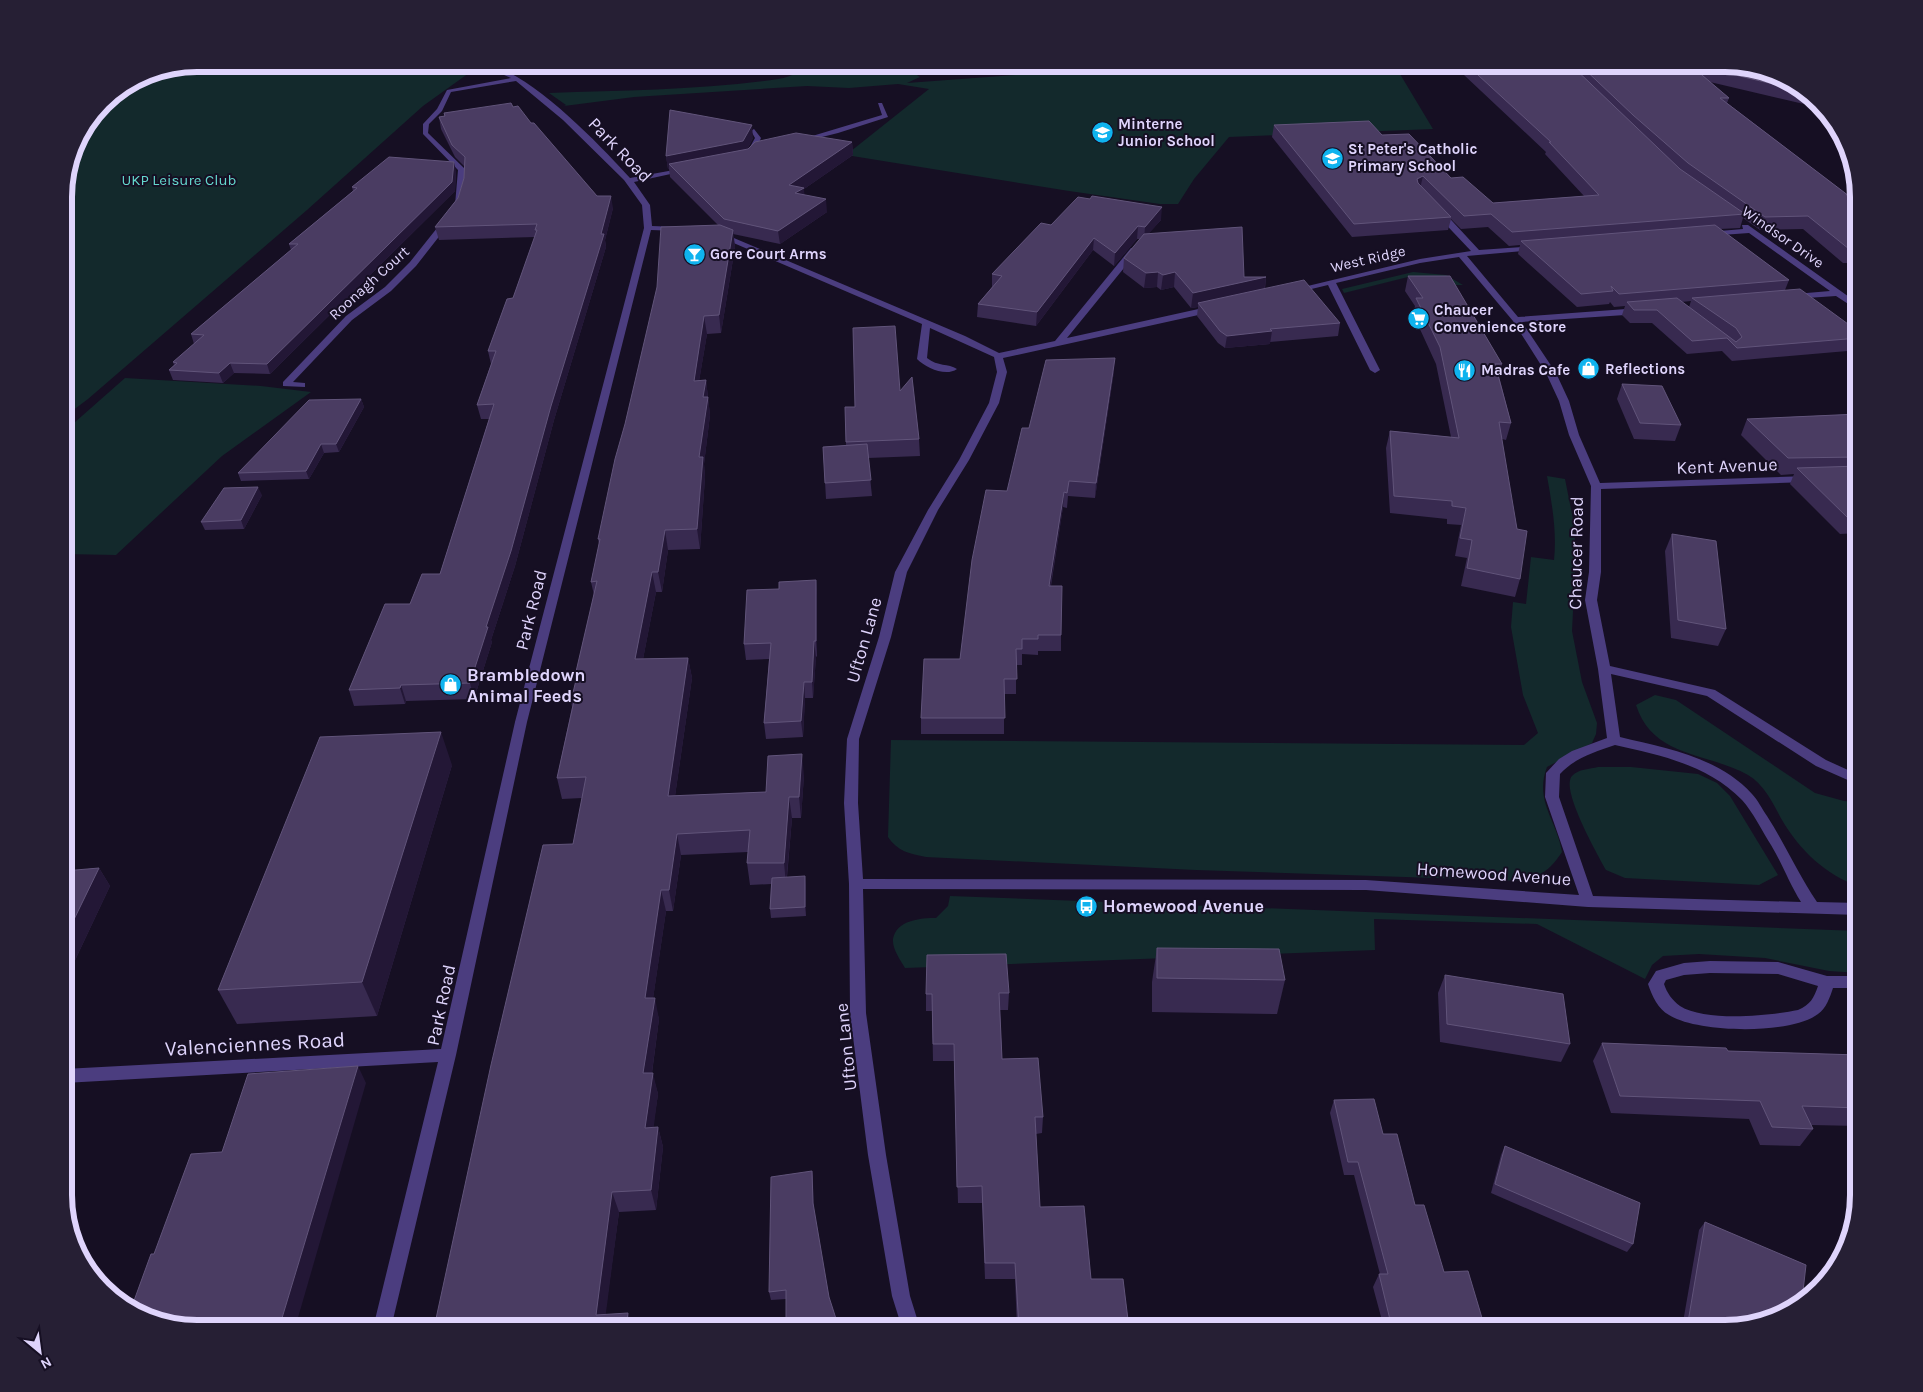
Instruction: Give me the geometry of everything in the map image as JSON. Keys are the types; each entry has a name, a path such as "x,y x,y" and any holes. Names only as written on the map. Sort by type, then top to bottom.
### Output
{"street":[{"name":"Park Road","path":"384,1320 448,1055 520,722 648,228 646,204 628,181 561,114 518,79 503,73"},
{"name":"Roonagh Court","path":"302,385 286,384 349,318 388,289 414,264 455,210 460,196 462,170 425,133 426,124 440,110 449,91 518,79"},
{"path":"794,142 836,132 886,116 880,104"},
{"path":"739,160 748,158 758,138 754,131"},
{"path":"751,152 760,150"},
{"path":"628,181 693,169"},
{"path":"1433,206 1477,253"},
{"name":"Windsor Drive","path":"1735,219 1850,301"},
{"path":"648,228 691,230"},
{"path":"708,231 962,338 998,356 1225,306"},
{"path":"1702,235 1751,231"},
{"path":"1058,343 1141,242"},
{"name":"West Ridge","path":"1283,293 1420,261 1461,254 1546,247"},
{"name":"Chaucer Road","path":"1461,254 1516,320 1550,373 1564,401 1574,434 1596,486 1595,572 1591,600 1604,669 1614,740"},
{"path":"1331,282 1376,370"},
{"path":"1781,298 1839,293"},
{"path":"1516,320 1648,310"},
{"path":"926,323 922,359 929,366 952,369"},
{"name":"Ufton Lane","path":"909,1320 902,1296 877,1155 858,1013 856,884 851,803 853,739 885,637 901,572 933,510 964,460 994,403 1002,372 998,356"},
{"name":"Kent Avenue","path":"1596,486 1822,478"},
{"path":"1604,669 1711,693 1822,763 1850,776"},
{"path":"1588,902 1552,797 1553,773 1564,762 1577,754 1614,740 1677,755 1717,772 1747,796 1778,845 1797,884 1813,908"},
{"name":"Homewood Avenue","path":"856,884 1366,885 1588,902 1850,909"},
{"path":"1828,982 1821,1000 1812,1010 1797,1017 1776,1021 1718,1021 1692,1018 1676,1012 1662,999 1656,984 1661,975 1684,969 1710,967 1778,968 1828,982 1850,982"},
{"name":"Valenciennes Road","path":"73,1076 448,1055"}],"green space":[{"name":"Minterne Junior School","path":"1016,72 1399,72 1433,129 1229,137 1194,179 1178,204 1160,204 846,155 929,89 898,84 849,88 807,86 634,97 564,106 566,105 549,93 664,89 750,83 784,78 794,74 913,73 920,77 907,83 1015,75"},
{"name":"UKP Leisure Club","path":"189,73 469,73 423,106 307,210 73,410 73,189 82,149 98,121 115,103 149,82 173,75"},
{"path":"1413,272 1446,275 1463,285 1449,285 1412,276 1344,293 1342,289"},
{"path":"125,378 261,386 311,392 222,456 116,555 73,554 74,423"},
{"path":"1547,476 1565,479 1573,519 1576,552 1572,631 1582,682 1597,723 1596,734 1592,743 1547,767 1543,790 1562,852 1554,863 1542,873 1525,881 1196,870 926,857 904,851 895,846 888,837 891,740 1524,745 1538,733 1523,695 1511,627 1513,602 1526,604 1531,557 1554,560 1554,528"},
{"path":"1655,695 1676,700 1815,793 1850,801 1850,882 1835,876 1805,851 1789,831 1764,789 1754,779 1732,768 1668,744 1655,735 1644,722 1636,705"},
{"path":"1598,767 1631,767 1698,774 1717,783 1730,796 1778,875 1759,885 1625,878 1606,870 1575,808 1570,783 1572,776 1577,772"},
{"path":"950,896 1850,931 1850,972 1829,971 1765,958 1699,954 1663,956 1652,965 1645,979 1537,924 1374,919 1375,950 905,968 894,947 893,939 895,933 910,921 936,918 948,906"}],"building":[{"path":"1475,72 1578,72 1680,169 1745,214 1512,232 1491,214 1464,216 1423,176 1417,179 1418,183 1451,217 1354,224 1274,125 1369,121 1382,135 1409,134 1451,178 1463,177 1493,203 1599,195 1549,142 1551,142"},
{"path":"1588,72 1698,72 1729,98 1720,98 1850,196 1850,249 1808,216 1765,217 1688,163"},
{"path":"1723,72 1750,75 1782,86"},
{"path":"511,103 513,107 518,106 531,123 534,123 597,196 611,196 601,234 604,234 551,406 511,551 470,683 401,685 400,688 349,690 385,604 410,604 422,574 440,574 494,404 477,405 496,351 488,351 507,299 513,298 537,230 535,230 537,224 435,227 458,198 464,178 465,157 452,145 439,117 445,116 444,113"},
{"path":"670,110 752,125 743,141 666,156"},
{"path":"796,133 852,142 789,185 804,188 795,193 826,199 778,231 724,219 669,164 748,149 755,142"},
{"path":"389,157 454,162 452,182 267,364 230,363 219,373 169,370 177,363 173,362 204,335 191,334 298,244 289,244 357,188 352,187"},
{"path":"1092,196 1162,207 1145,227 1138,226 1115,253 1094,238 1037,312 978,304 1002,276 992,274 1041,223 1051,225 1078,197 1090,199"},
{"path":"720,225 733,230 719,315 704,316 694,381 706,380 703,397 708,397 699,457 703,457 697,529 665,530 658,572 652,572 635,659 688,658 668,796 766,792 768,756 802,754 799,797 789,797 784,863 747,863 750,830 677,834 669,890 661,890 645,998 655,998 643,1073 653,1073 645,1128 658,1127 651,1190 612,1192 596,1315 628,1313 627,1320 436,1320 491,1065 543,845 573,844 586,777 557,778 574,701 571,701 577,676 575,676 597,581 591,582 600,539 598,539 615,459 657,287 661,227"},
{"path":"1715,225 1789,280 1619,294 1611,286 1613,291 1581,294 1521,241"},
{"path":"1242,227 1244,277 1266,277 1193,293 1175,272 1163,275 1158,272 1146,273 1124,258 1144,234"},
{"path":"1408,276 1450,276 1502,364 1495,364 1511,423 1499,422 1517,529 1527,531 1520,579 1467,568 1472,540 1460,538 1466,508 1452,506 1452,501 1394,496 1390,431 1459,438 1440,347 1416,298 1423,298"},
{"path":"1304,280 1340,323 1270,329 1272,331 1227,336 1220,331 1198,303"},
{"path":"1800,289 1850,325 1850,339 1737,348 1727,338 1692,341 1657,310 1634,310 1627,302 1677,298 1736,342 1742,337 1736,328 1692,298"},
{"path":"895,326 900,391 912,377 919,439 846,442 845,407 855,407 853,328"},
{"path":"1115,358 1096,483 1069,481 1067,493 1064,492 1049,586 1062,586 1061,635 1038,635 1038,639 1022,639 1022,649 1016,649 1017,679 1004,679 1005,718 921,718 924,659 960,659 972,560 986,490 1007,491 1022,428 1029,428 1046,360"},
{"path":"1622,384 1662,386 1681,425 1640,423"},
{"path":"361,399 336,444 321,444 306,471 238,473 309,400"},
{"path":"1850,414 1850,457 1788,458 1747,419"},
{"path":"867,444 871,480 825,483 823,447"},
{"path":"1850,466 1850,518 1848,518 1797,468"},
{"path":"258,487 241,520 201,522 224,488"},
{"path":"1672,534 1716,541 1726,629 1678,620"},
{"path":"816,580 816,641 814,641 812,682 804,682 801,721 764,723 771,643 744,644 747,590 779,589 779,582"},
{"path":"441,732 362,982 218,990 320,737"},
{"path":"99,868 73,921 73,870"},
{"path":"805,876 805,907 770,909 772,878"},
{"path":"1157,948 1279,949 1285,980 1157,978"},
{"path":"1006,954 1009,993 999,993 1002,1059 1038,1058 1043,1117 1035,1117 1040,1207 1084,1206 1091,1279 1123,1279 1128,1320 1019,1320 1015,1263 985,1263 982,1186 957,1187 954,1044 933,1044 932,994 926,994 927,955"},
{"path":"1445,975 1563,994 1570,1044 1447,1024"},
{"path":"1602,1043 1726,1048 1728,1051 1850,1055 1850,1108 1802,1106 1813,1129 1772,1127 1760,1101 1620,1096"},
{"path":"358,1066 281,1320 197,1320 173,1317 149,1310 134,1302 151,1254 154,1254 191,1154 222,1152 248,1074"},
{"path":"1374,1099 1383,1134 1397,1134 1415,1205 1424,1205 1444,1272 1468,1271 1483,1320 1390,1320 1379,1274 1388,1274 1358,1162 1348,1162 1334,1100"},
{"path":"1505,1146 1640,1203 1633,1244 1495,1184"},
{"path":"812,1171 813,1203 829,1297 836,1320 786,1320 786,1290 769,1292 771,1177"},
{"path":"1705,1222 1806,1265 1803,1293 1781,1307 1750,1317 1726,1320 1688,1320"}],"place":[{"name":"Minterne Junior School","path":"1102,133"},
{"name":"St Peter's Catholic Primary School","path":"1332,158"},
{"name":"Gore Court Arms","path":"694,254"},
{"name":"Chaucer Convenience Store","path":"1418,319"},
{"name":"Reflections","path":"1589,369"},
{"name":"Madras Cafe","path":"1465,370"},
{"name":"Brambledown Animal Feeds","path":"451,685"},
{"name":"Homewood Avenue","path":"1087,906"}]}
